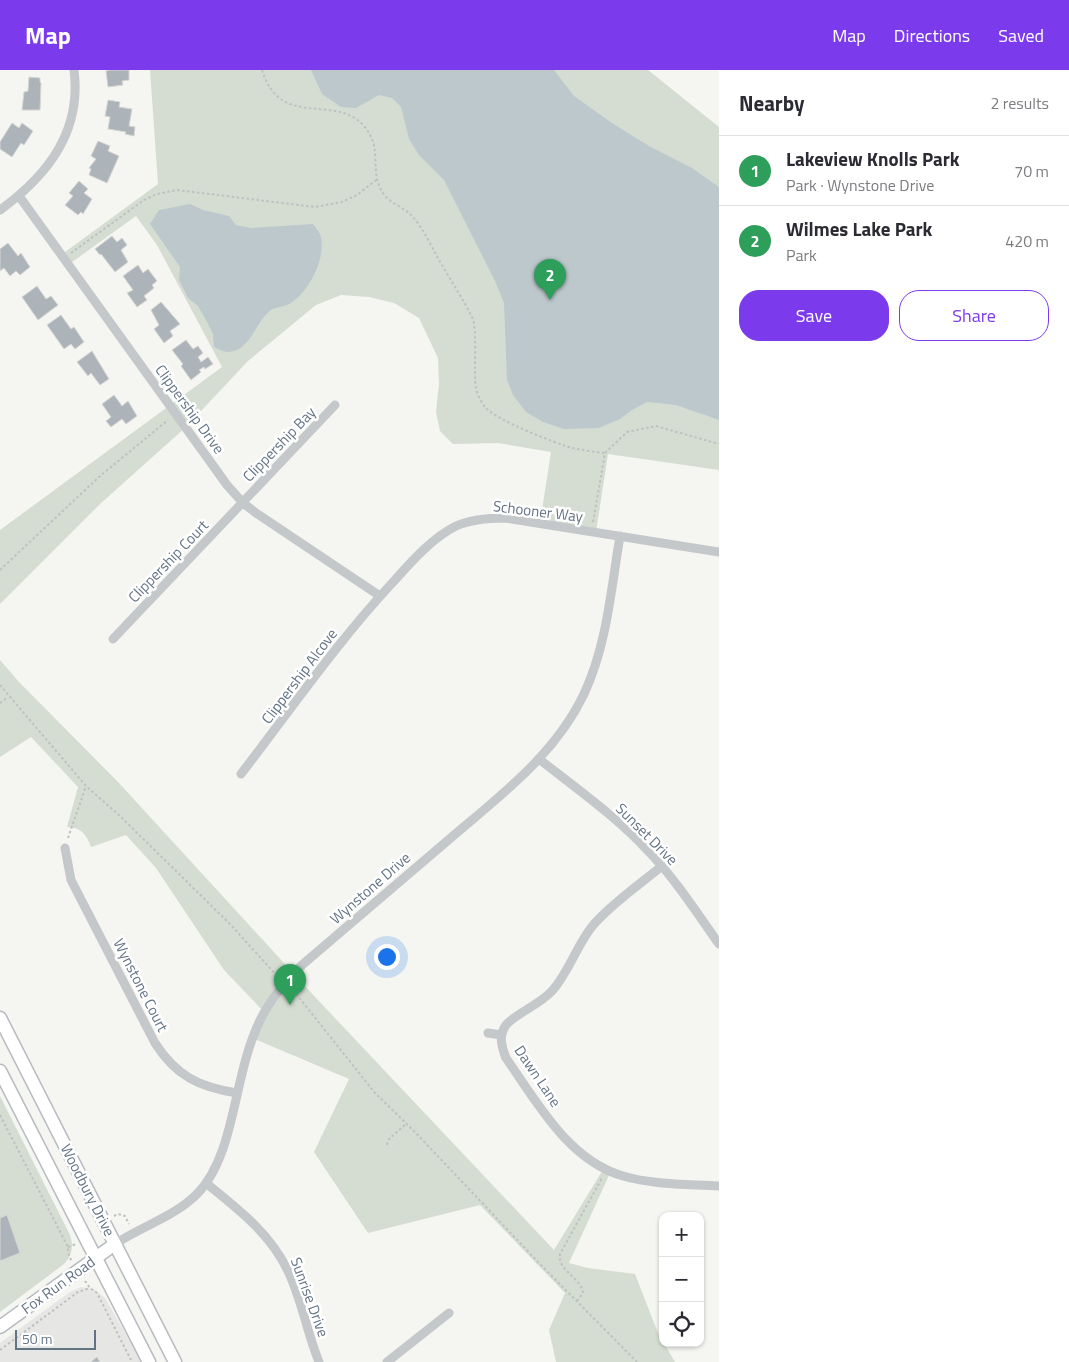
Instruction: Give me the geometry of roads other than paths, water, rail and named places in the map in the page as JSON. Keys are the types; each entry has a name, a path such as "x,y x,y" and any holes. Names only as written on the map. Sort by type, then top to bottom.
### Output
{"main road":[{"name":"Woodbury Drive","path":"0,1018 175,1362"},
{"name":"Woodbury Drive","path":"0,1071 149,1362"},
{"name":"Fox Run Road","path":"0,1327 115,1244"}],"street":[{"path":"0,210 38,179 53,160 65,136 75,96 74,70"},
{"name":"Clippership Drive","path":"19,196 176,414 243,503 380,596"},
{"name":"Clippership Bay","path":"243,503 335,405"},
{"name":"Clippership Court","path":"113,639 243,503"},
{"name":"Schooner Way","path":"380,596 422,551 456,526 487,518 504,518 719,552"},
{"name":"Wynstone Drive","path":"115,1244 182,1206 198,1194 206,1182 217,1164 225,1142 252,1038 272,999 285,983 302,965 518,780 540,759 558,737 572,716 592,674 604,632 620,536"},
{"name":"Clippership Alcove","path":"242,774 332,654 380,596"},
{"name":"Sunset Drive","path":"540,759 632,834 662,866 719,944"},
{"name":"Wynstone Court","path":"65,848 71,880 155,1043 164,1056 176,1069 203,1086 237,1093"},
{"name":"Dawn Lane","path":"662,866 594,924 585,936 561,979 551,992 538,1004 505,1026 501,1035 501,1046 506,1058 562,1135 578,1151 607,1170 639,1180 719,1186"},
{"path":"488,1033 501,1035"},
{"name":"Sunrise Drive","path":"206,1182 247,1216 277,1251 289,1272 319,1362"},
{"path":"387,1362 449,1314"}],"place":[{"name":"Wilmes Lake Park","path":"550,300"},
{"name":"Lakeview Knolls Park","path":"290,1005"}]}
